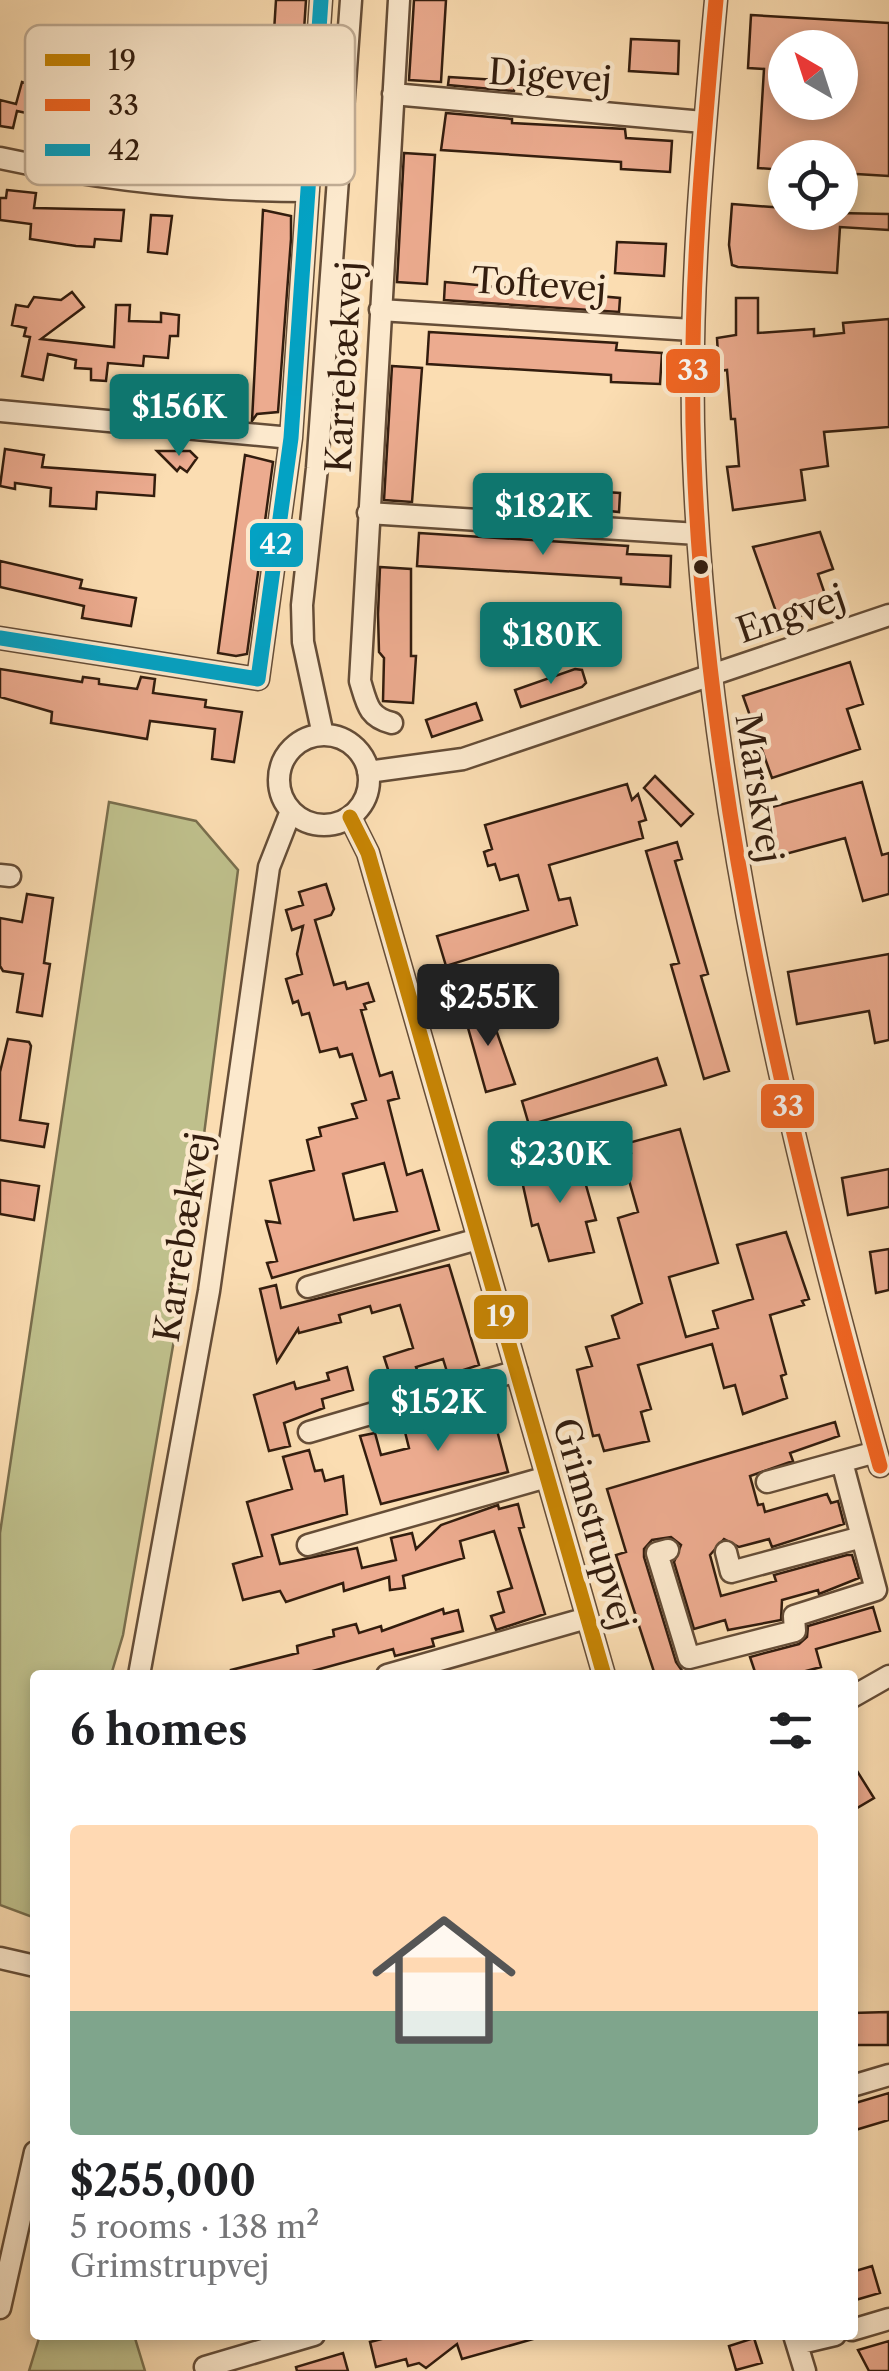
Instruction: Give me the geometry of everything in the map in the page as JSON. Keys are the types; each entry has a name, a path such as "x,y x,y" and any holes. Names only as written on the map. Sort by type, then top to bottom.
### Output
{"street":[{"name":"Karrebækvej","path":"319,25 321,0"},
{"name":"Karrebækvej","path":"350,25 352,0"},
{"name":"Karrebækvej","path":"392,723 376,719 360,681 400,0"},
{"name":"Marskvej","path":"716,0 703,122 692,330 698,534 710,676 734,855 878,1459 842,1462 767,1482"},
{"name":"Digevej","path":"393,94 703,122"},
{"path":"0,158 25,163"},
{"path":"189,185 308,191"},
{"name":"Karrebækvej","path":"0,638 258,679 292,438 308,185"},
{"name":"Karrebækvej","path":"323,735 303,642 302,605 317,468 338,185"},
{"name":"Toftevej","path":"380,310 692,330"},
{"path":"0,411 292,438"},
{"path":"368,512 698,534"},
{"name":"Engvej","path":"368,772 463,759 889,615"},
{"path":"323,735 347,742 357,750 368,772 366,798 350,818 326,826 302,819 283,799 280,770 296,745 323,735"},
{"name":"Karrebækvej","path":"141,1670 209,1292 269,867 292,811"},
{"name":"Grimstrupvej","path":"350,818 368,854 603,1670"},
{"path":"308,1286 478,1238"},
{"path":"309,1432 517,1372"},
{"path":"668,1550 657,1553 689,1658 795,1631 794,1616 876,1590 842,1462"},
{"path":"308,1545 547,1477"},
{"path":"726,1552 731,1572 862,1536"},
{"path":"404,1670 587,1618"},
{"path":"858,1694 889,1676"},
{"path":"0,1958 30,1965"},
{"path":"858,2084 889,2075"},
{"path":"0,2308 30,2174"},
{"path":"858,2328 889,2318"},
{"path":"204,2367 297,2340"},
{"path":"796,2340 805,2371"}],"green space":[{"path":"109,802 196,821 238,870 188,1259 123,1635 112,1670 30,1670 30,1916 0,1905 0,1533"},
{"path":"38,2340 136,2340 145,2371 29,2371"}],"building":[{"path":"276,0 306,0 304,25 274,25"},
{"path":"414,0 446,0 441,82 409,80"},
{"path":"751,15 889,23 889,176 858,174 858,140 768,140 768,169 758,168 764,69 748,68"},
{"path":"631,39 679,41 678,74 629,71"},
{"path":"449,77 515,81 514,91 448,85"},
{"path":"22,82 25,113 17,111 13,128 0,126 0,100 16,104"},
{"path":"446,113 512,119 512,123 625,129 626,138 672,141 670,172 621,169 621,162 441,150"},
{"path":"404,153 435,155 427,284 397,282"},
{"path":"7,190 36,193 34,208 124,210 121,241 95,239 94,247 30,239 31,224 0,220 0,198 6,198"},
{"path":"732,204 768,207 768,230 840,230 837,273 738,267 732,265"},
{"path":"263,210 291,216 291,239 278,412 257,414 252,421"},
{"path":"858,213 889,214 889,230 858,228"},
{"path":"151,215 172,216 167,254 148,252"},
{"path":"617,242 666,244 664,276 615,273"},
{"path":"445,282 620,298 619,312 444,300"},
{"path":"72,292 84,307 41,339 114,347 116,305 130,305 129,321 161,322 161,313 179,315 178,336 170,336 168,358 144,356 143,366 108,363 106,381 91,380 91,369 75,368 76,360 48,354 43,380 22,376 30,337 24,336 26,328 12,325 16,305 28,307 34,297 61,300"},
{"path":"736,298 758,298 758,333 814,329 814,336 844,333 843,323 889,319 889,427 824,432 828,466 801,470 805,500 733,510 727,467 739,466 735,419 731,419 727,370 719,371 717,338 736,335"},
{"path":"429,332 617,343 616,350 662,353 660,384 611,382 611,375 427,364"},
{"path":"392,366 422,368 412,502 384,500"},
{"path":"185,390 235,394 213,411 202,406 187,412 177,394"},
{"path":"5,449 44,455 42,467 155,475 154,496 97,492 96,509 50,506 51,488 15,483 15,489 0,486"},
{"path":"157,451 190,451 197,458 187,472 180,467 177,471"},
{"path":"245,455 273,462 247,654 236,656 218,653"},
{"path":"496,485 620,493 619,512 539,503 538,507 494,504"},
{"path":"820,532 833,569 818,574 829,606 780,623 753,547"},
{"path":"419,533 628,546 627,554 671,556 670,587 621,584 621,578 417,566"},
{"path":"0,561 82,580 80,588 136,598 131,626 82,618 84,606 0,587"},
{"path":"380,567 411,569 411,656 416,656 413,703 383,701 384,658 379,652 378,614"},
{"path":"850,662 863,704 847,709 860,749 772,778 743,696"},
{"path":"0,669 82,682 83,677 99,679 99,684 137,689 141,677 155,679 153,693 206,700 205,707 242,712 234,762 212,759 215,729 150,721 147,739 51,723 52,712 0,697"},
{"path":"582,670 586,683 582,687 521,707 515,690"},
{"path":"476,703 482,720 432,737 426,720"},
{"path":"655,776 693,814 681,826 644,788"},
{"path":"862,782 882,855 889,853 889,894 863,901 845,838 778,856 765,809"},
{"path":"627,784 632,800 638,794 646,820 639,822 643,838 549,865 559,900 570,898 577,925 446,966 437,936 528,910 518,875 500,880 495,864 488,866 484,852 492,849 485,825"},
{"path":"677,842 682,859 675,861 708,974 701,976 729,1071 704,1079 671,965 679,963 646,851"},
{"path":"326,884 334,909 331,915 315,920 334,985 345,982 347,989 368,983 374,1001 364,1004 366,1009 361,1010 380,1076 392,1072 399,1098 388,1101 407,1175 422,1170 439,1230 272,1278 267,1263 277,1261 266,1221 280,1223 270,1181 314,1170 307,1140 321,1136 319,1128 357,1118 352,1104 366,1100 352,1054 340,1057 337,1048 320,1052 309,1013 302,1015 298,1001 293,1003 286,979 302,974 297,954 303,926 292,930 286,910 303,905 299,892","holes":["384,1163 397,1211 354,1220 343,1174"]},
{"path":"27,894 53,898 44,963 50,964 42,1016 17,1012 23,974 3,971 0,966 0,918 22,922"},
{"path":"889,954 889,1040 875,1043 869,1011 797,1024 788,972"},
{"path":"487,1004 515,1084 486,1092 463,1010"},
{"path":"8,1039 29,1042 31,1046 20,1120 48,1124 44,1147 0,1140 0,1072"},
{"path":"657,1058 666,1085 529,1125 522,1101"},
{"path":"680,1129 718,1263 669,1277 686,1337 718,1328 713,1311 753,1299 737,1245 786,1232 809,1299 802,1301 804,1305 770,1315 786,1374 781,1376 787,1398 743,1414 735,1385 724,1388 712,1344 638,1365 651,1409 641,1412 649,1441 604,1451 599,1435 593,1436 577,1370 592,1366 586,1347 619,1338 612,1316 642,1303 618,1218 638,1212 622,1156 631,1153 628,1143"},
{"path":"565,1148 570,1165 581,1168 596,1220 586,1222 594,1252 549,1261 538,1224 532,1226 522,1181 537,1177 531,1158"},
{"path":"889,1169 889,1207 848,1215 842,1178"},
{"path":"0,1180 39,1186 34,1220 0,1214"},
{"path":"889,1249 889,1290 876,1293 870,1252"},
{"path":"449,1265 479,1365 448,1375 443,1359 416,1367 421,1381 393,1385 384,1357 413,1348 400,1305 372,1313 370,1306 339,1315 341,1322 299,1333 298,1329 277,1362 260,1289 276,1285 281,1308"},
{"path":"347,1367 353,1390 322,1399 324,1408 284,1423 290,1446 269,1451 254,1395 294,1382 296,1389 329,1380 327,1373"},
{"path":"489,1400 508,1472 381,1504 360,1436 375,1433 381,1455 409,1448 403,1424"},
{"path":"835,1422 839,1436 790,1453 793,1461 750,1476 758,1505 763,1504 765,1512 827,1494 831,1503 838,1501 844,1524 772,1547 769,1539 739,1547 724,1539 710,1555 721,1596 776,1581 774,1575 847,1555 852,1555 859,1578 819,1594 818,1590 782,1600 781,1620 728,1630 725,1620 694,1629 674,1562 681,1545 671,1537 652,1540 644,1549 644,1557 682,1670 653,1670 616,1555 626,1552 607,1489"},
{"path":"309,1450 315,1471 322,1470 325,1481 343,1476 347,1514 272,1535 280,1564 357,1548 362,1568 396,1560 391,1538 412,1533 416,1549 441,1525 498,1505 499,1509 518,1504 524,1527 519,1528 545,1614 496,1630 491,1616 504,1612 498,1592 512,1588 494,1531 460,1541 464,1558 403,1576 405,1588 390,1590 389,1577 344,1591 343,1583 286,1602 280,1591 243,1600 233,1564 262,1556 247,1502 292,1489 283,1457"},
{"path":"873,1607 880,1631 816,1649 821,1667 754,1670 750,1657 799,1644 807,1637 808,1626"},
{"path":"443,1609 444,1614 458,1610 463,1631 432,1639 434,1646 395,1656 393,1649 316,1670 231,1670 298,1653 297,1646 334,1636 333,1630 356,1624 359,1633 381,1626 382,1631"},
{"path":"858,1773 874,1798 858,1807"},
{"path":"888,2012 888,2045 858,2045 858,2013"},
{"path":"889,2093 889,2120 858,2129 858,2102"},
{"path":"872,2266 880,2293 858,2299 858,2270"},
{"path":"530,2340 462,2359 457,2344 426,2368 419,2363 408,2366 406,2359 376,2367 370,2342"},
{"path":"755,2340 762,2363 736,2370 729,2346"},
{"path":"889,2341 889,2371 869,2371 858,2350"},
{"path":"343,2353 348,2371 297,2371 296,2367"}],"transit line":[{"name":"42","path":"319,25 321,0"},
{"name":"33","path":"716,0 693,344 694,459 702,587 716,714 758,968 785,1093 880,1466"},
{"name":"42","path":"0,638 258,679 291,438 308,185"},
{"name":"19","path":"350,817 368,853 603,1670"}]}
